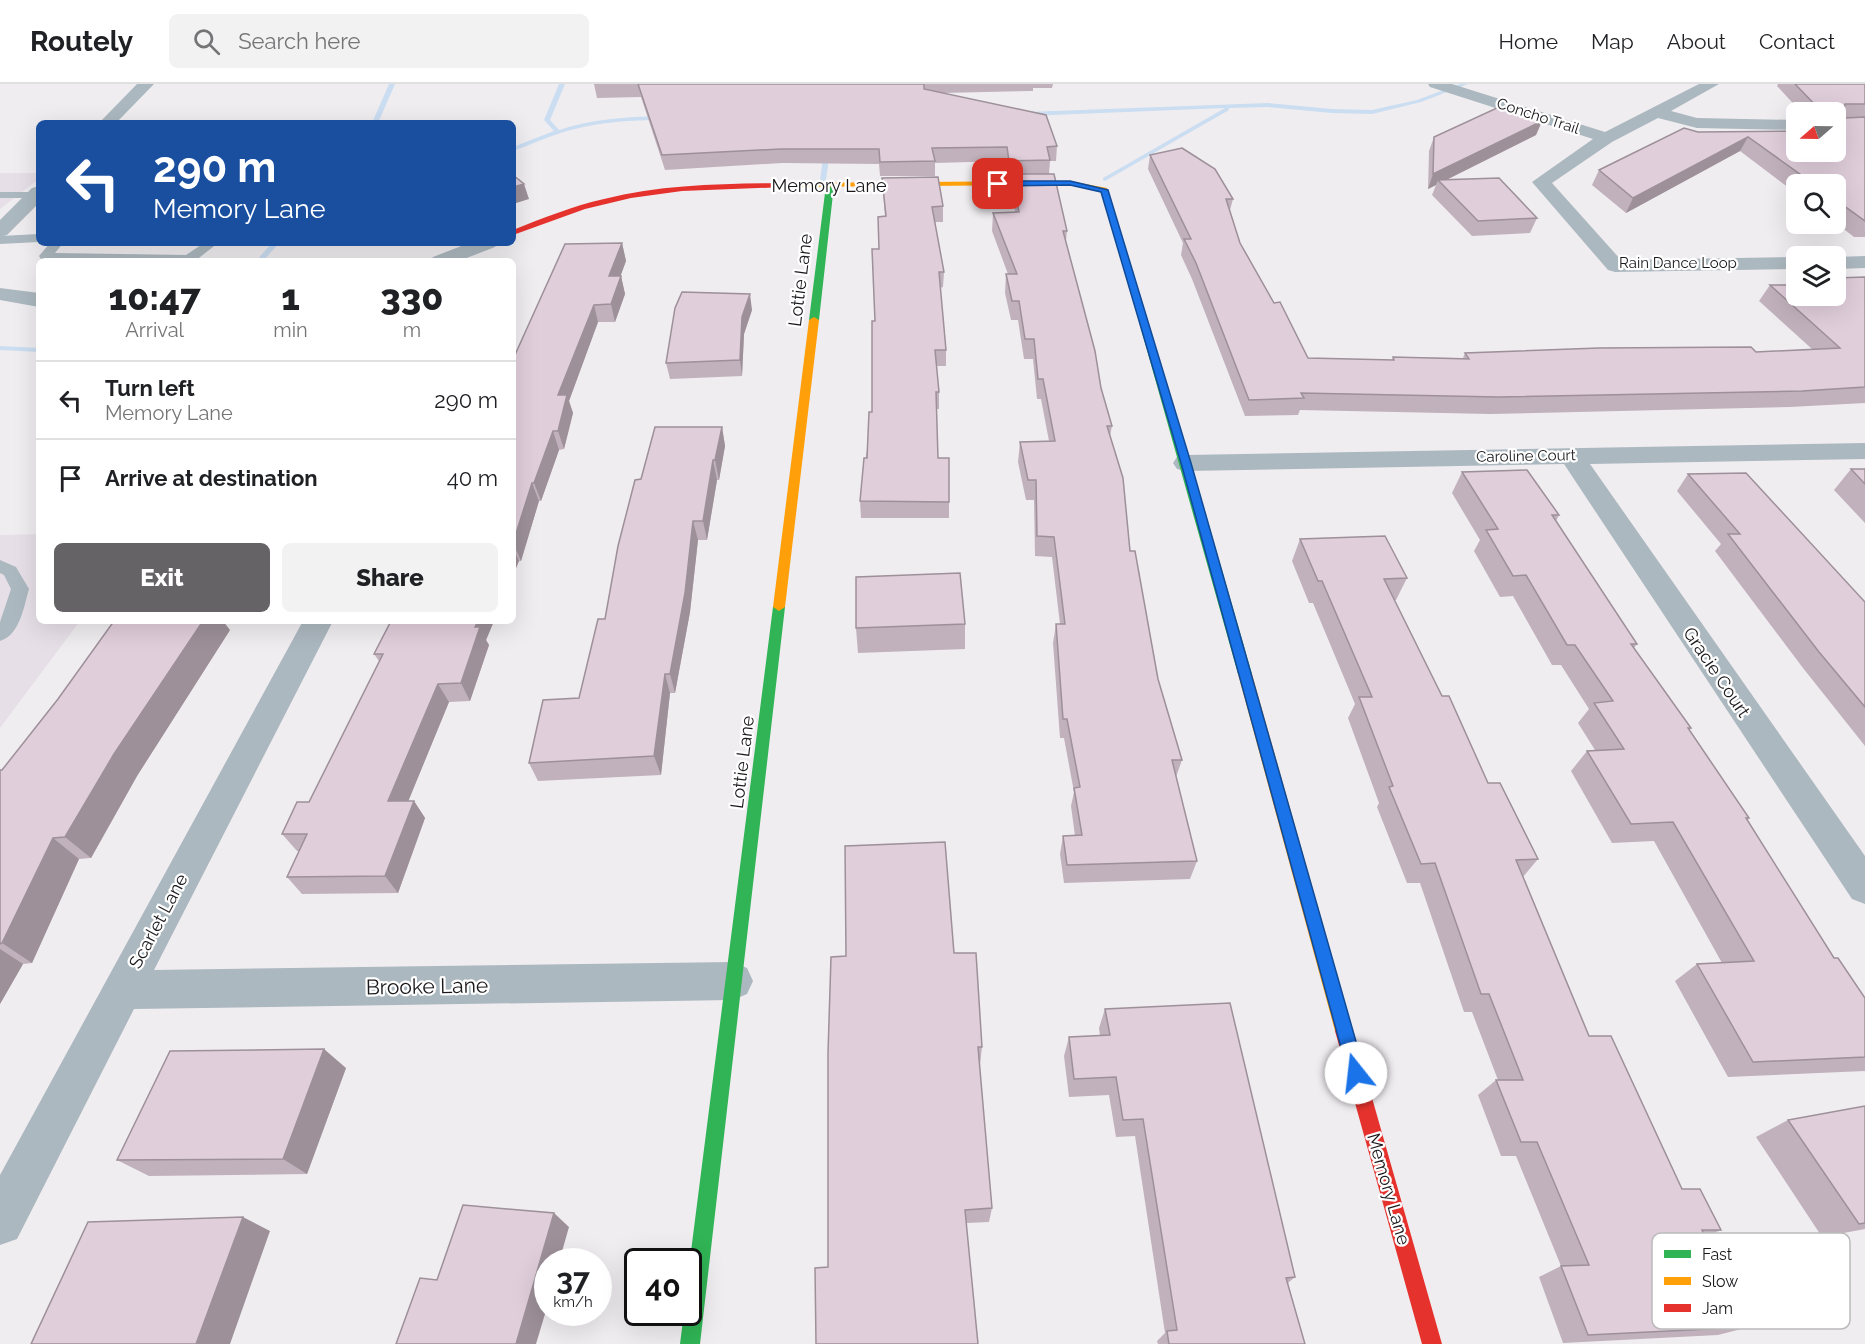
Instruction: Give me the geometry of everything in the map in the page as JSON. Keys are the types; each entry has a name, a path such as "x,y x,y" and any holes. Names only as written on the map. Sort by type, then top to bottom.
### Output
{"street":[{"path":"110,120 146,84"},
{"name":"Concho Trail","path":"1436,84 1606,138"},
{"name":"Rain Dance Loop","path":"1711,84 1606,138 1541,182 1615,266 1786,263"},
{"path":"1656,112 1697,123 1786,125"},
{"name":"Memory Lane","path":"516,232 583,207 628,197 718,186 1070,183 1104,190 1186,463 1432,1344"},
{"name":"Lottie Lane","path":"690,1344 830,185"},
{"path":"0,231 36,195"},
{"path":"448,258 480,246"},
{"path":"1846,263 1865,262"},
{"path":"0,294 36,300"},
{"name":"Caroline Court","path":"1186,463 1865,451"},
{"name":"Gracie Court","path":"1571,455 1865,887"},
{"name":"Scarlet Lane","path":"0,1222 316,624"},
{"name":"Brooke Lane","path":"121,990 733,981"}],"lane":[{"path":"0,195 36,193"},
{"path":"0,240 36,238"},
{"path":"54,246 45,256 116,258"},
{"path":"191,258 209,246"},
{"path":"0,566 10,571 20,589 10,622 0,634"}],"shaded area":[{"path":"0,173 36,173 36,181 0,209"},
{"path":"36,534 36,624 78,624 0,728 0,535"}],"building":[{"path":"638,84 924,84 924,89 1046,115 1057,146 1047,147 1050,160 1009,161 1007,147 932,148 935,161 880,162 879,149 781,149 662,155"},
{"path":"1795,84 1865,84 1865,104 1812,102"},
{"path":"1499,107 1542,121 1433,174 1434,137"},
{"path":"1865,117 1865,221 1846,207 1846,174 1800,174 1748,137 1633,198 1599,170 1684,128 1698,132 1786,131 1786,162 1846,162 1846,118"},
{"path":"1182,148 1215,169 1233,199 1226,199 1240,243 1274,303 1280,302 1308,358 1469,359 1465,353 1599,348 1751,347 1756,352 1840,348 1793,306 1846,306 1846,278 1865,277 1865,387 1802,391 1498,397 1301,393 1304,398 1249,400 1196,263 1184,239 1191,239 1150,155"},
{"path":"1012,174 1054,174 1067,231 1063,231 1112,426 1107,426 1123,478 1130,551 1135,551 1158,679 1182,760 1172,760 1197,861 1067,865 1063,836 1082,835 1074,788 1080,787 1067,719 1063,719 1056,624 1065,624 1054,537 1037,536 1036,480 1028,480 1020,442 1055,441 1043,379 1038,379 1034,339 1025,339 1019,301 1012,301 1006,274 1017,274 993,213 1019,212"},
{"path":"516,177 524,184 516,186"},
{"path":"938,177 943,206 932,207 944,272 939,272 946,350 935,350 939,392 936,392 938,458 949,458 949,502 860,501 864,458 867,458 869,412 872,412 872,321 875,321 872,249 879,249 878,217 886,216 882,178"},
{"path":"1499,178 1537,218 1478,221 1438,180"},
{"path":"622,243 609,276 621,276 611,304 594,305 558,395 567,395 558,431 553,431 534,483 532,483 516,534 516,353 565,244"},
{"path":"1770,285 1786,285 1786,299"},
{"path":"682,292 750,294 742,317 740,360 666,363 675,308"},
{"path":"655,427 722,427 715,460 713,460 703,521 693,521 685,593 670,674 665,674 654,756 529,763 543,700 579,698 598,619 605,619 618,546 635,480 641,479"},
{"path":"1851,469 1865,469 1865,484"},
{"path":"1527,470 1559,515 1552,515 1637,644 1631,644 1691,728 1688,728 1749,818 1746,818 1834,958 1838,958 1865,998 1865,1057 1753,1062 1697,964 1754,961 1673,822 1631,824 1587,751 1624,749 1594,703 1613,701 1575,645 1567,645 1526,575 1513,576 1486,530 1498,529 1462,472"},
{"path":"1746,473 1865,602 1865,707 1819,652 1728,534 1740,534 1688,474"},
{"path":"1385,536 1407,578 1384,579 1442,696 1449,696 1488,783 1500,783 1538,859 1516,860 1589,1036 1611,1036 1682,1189 1700,1189 1721,1230 1702,1230 1703,1233 1652,1233 1652,1329 1709,1329 1588,1335 1561,1266 1589,1265 1537,1142 1521,1142 1496,1080 1523,1080 1489,994 1481,994 1435,863 1421,864 1389,787 1393,786 1359,697 1372,697 1322,581 1318,581 1300,539"},
{"path":"960,573 965,624 856,628 856,577"},
{"path":"112,624 201,624 114,754 65,837 53,838 0,944 0,770 58,699"},
{"path":"389,624 476,624 475,627 480,627 461,683 438,684 388,801 414,801 385,876 287,877 307,834 282,834 297,802 309,802 383,654 374,654"},
{"path":"945,842 954,953 976,953 982,1047 978,1047 992,1208 965,1210 978,1344 816,1344 815,1268 828,1267 828,1053 831,957 846,956 845,846"},
{"path":"1230,1003 1295,1277 1286,1278 1305,1344 1169,1344 1167,1331 1177,1330 1143,1119 1123,1120 1116,1077 1074,1079 1069,1037 1110,1035 1105,1009"},
{"path":"324,1049 283,1159 117,1160 170,1051"},
{"path":"1865,1106 1865,1223 1859,1224 1788,1120"},
{"path":"463,1205 554,1213 544,1248 534,1248 534,1282 516,1344 396,1344 420,1278 437,1280"},
{"path":"243,1217 196,1344 31,1344 88,1222"}],"waterway":[{"path":"376,120 392,84"},
{"path":"557,131 547,120 562,84"},
{"path":"1027,114 1268,105 1372,112 1419,101 1465,84"},
{"path":"1105,179 1227,109"},
{"path":"516,148 550,134 585,124 621,119 661,118"},
{"path":"823,180 827,151"},
{"path":"262,258 273,246"},
{"path":"0,348 36,350"}],"traffic: fast":[{"path":"814,320 830,185"},
{"path":"1110,210 1186,463 1245,674"},
{"path":"690,1344 779,607"}],"traffic: slow":[{"path":"783,185 1070,183 1104,190 1110,210"},
{"path":"779,607 814,320"},
{"path":"1245,674 1344,1031"}],"traffic: jam":[{"path":"516,232 582,207 631,195 707,187 783,185"},
{"path":"1344,1031 1432,1344"}],"route":[{"path":"998,184 1070,183 1104,190 1186,463 1356,1073"}]}
